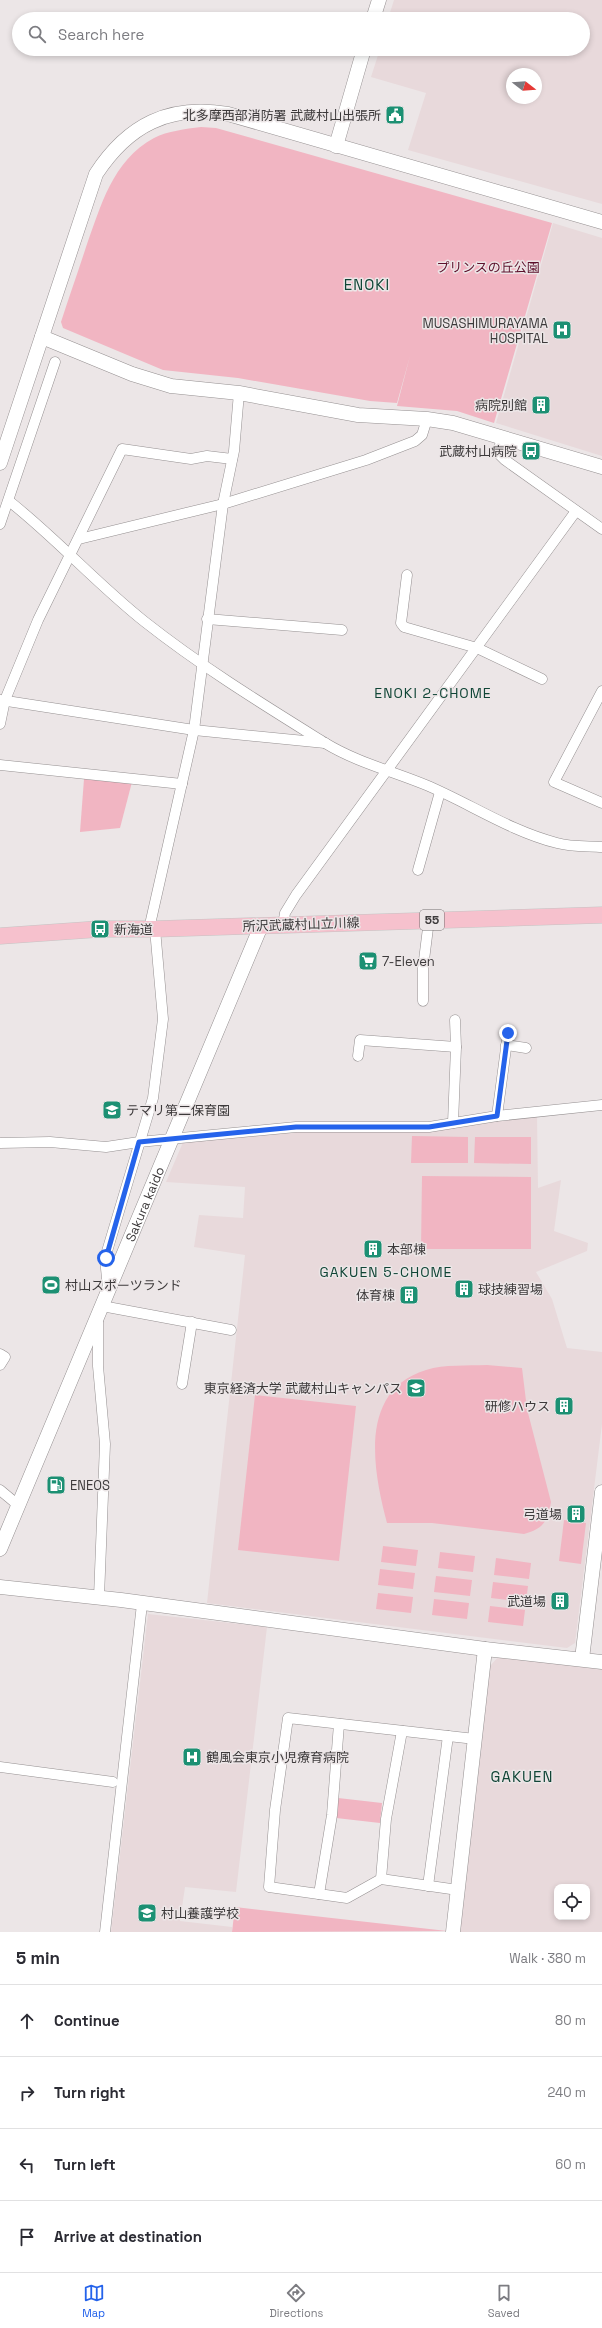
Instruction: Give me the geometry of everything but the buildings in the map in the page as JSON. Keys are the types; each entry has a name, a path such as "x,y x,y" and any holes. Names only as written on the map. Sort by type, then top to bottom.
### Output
{"main road":[{"name":"所沢武蔵村山立川線","path":"0,936 100,928 152,929 602,915"}],"street":[{"path":"375,12 379,0"},
{"path":"336,146 362,56"},
{"path":"0,463 96,174 118,144 135,131 159,118 181,113 207,111 242,118 602,222"},
{"path":"42,337 152,381 171,386 238,393 358,415 427,419 453,423 602,467"},
{"path":"0,524 55,362"},
{"path":"108,1291 106,1258 153,1098 163,1019 152,929 194,730 207,619 223,504 232,459 238,393"},
{"path":"80,539 223,504 366,460 415,440 422,435 427,419"},
{"path":"501,437 499,454 505,460 602,529"},
{"path":"0,724 3,700 38,620 80,539 122,449 191,459 206,456 232,459"},
{"path":"9,501 41,526 70,556 144,621 202,664 251,697 325,743 387,771 440,792 538,838 559,844 602,847"},
{"path":"284,925 285,913 296,895 576,511"},
{"path":"407,575 401,623 404,627 477,648 542,680"},
{"path":"207,619 342,630"},
{"path":"602,691 554,782 602,803"},
{"path":"3,700 194,730 325,743"},
{"path":"0,766 182,784"},
{"path":"418,870 440,792"},
{"path":"423,1001 423,968 429,920"},
{"name":"Sakura kaido","path":"0,1549 262,926"},
{"path":"453,1123 456,1047 454,1020"},
{"path":"497,1116 508,1033"},
{"path":"358,1056 360,1040 456,1047"},
{"path":"506,1045 526,1048"},
{"path":"0,1143 50,1142 106,1147 139,1142 296,1127 429,1127 497,1116 602,1105"},
{"path":"99,1597 105,1444 98,1366 100,1312 192,1322 231,1330"},
{"path":"182,1384 192,1322"},
{"path":"0,1354 5,1358 0,1365"},
{"path":"0,1490 18,1505"},
{"path":"582,1659 598,1556 602,1492"},
{"path":"0,1587 99,1597 485,1649 602,1662"},
{"path":"105,1932 142,1604"},
{"path":"454,1932 485,1649"},
{"path":"458,1890 381,1879 347,1898 269,1886 275,1810 288,1718 475,1739"},
{"path":"319,1894 332,1816 339,1724"},
{"path":"381,1879 386,1819 402,1731"},
{"path":"428,1886 448,1736"},
{"path":"0,1767 113,1782"}],"shaded area":[{"path":"394,0 602,0 602,204 408,150 426,93 371,77 378,56 590,56 590,12 390,12"},
{"name":"MUSASHIMURAYAMA HOSPITAL","path":"553,223 602,238 602,456 496,423"},
{"name":"東京経済大学 武蔵村山キャンパス","path":"537,1115 538,1188 561,1180 554,1231 588,1243 587,1251 536,1272 552,1299 567,1348 602,1352 602,1424 575,1643 567,1648 207,1603 245,1255 194,1247 199,1215 243,1218 245,1187 166,1182 184,1140"},
{"name":"鶴風会東京小児療育病院","path":"148,1614 267,1627 236,1892 185,1887 180,1921 232,1927 232,1932 111,1932"},
{"path":"500,1655 602,1667 602,1932 460,1932 490,1666"}],"green space":[{"name":"プリンスの丘公園","path":"201,127 216,128 552,223 494,423 457,411 397,406 410,356 397,403 370,401 238,378 163,370 63,328 61,322 86,247 103,201 118,172 128,159 154,138 171,132"},
{"path":"84,779 132,782 120,828 80,832"},
{"path":"412,1136 468,1137 468,1163 411,1163"},
{"path":"475,1137 531,1137 531,1164 474,1163"},
{"path":"422,1176 531,1177 531,1249 421,1249"},
{"path":"487,1365 522,1368 527,1409 551,1502 544,1523 536,1530 524,1534 432,1523 387,1523 375,1457 376,1434 380,1414 389,1395 404,1380 426,1370 448,1366"},
{"path":"255,1395 356,1406 339,1561 238,1550"},
{"path":"564,1520 586,1523 581,1564 559,1561"},
{"path":"383,1546 418,1550 416,1566 381,1562"},
{"path":"440,1552 475,1556 473,1572 438,1568"},
{"path":"496,1558 531,1563 529,1579 494,1575"},
{"path":"380,1569 415,1573 413,1589 378,1585"},
{"path":"436,1576 472,1580 470,1596 434,1592"},
{"path":"493,1582 528,1586 526,1602 491,1598"},
{"path":"378,1593 413,1597 411,1613 376,1609"},
{"path":"434,1599 469,1603 467,1619 432,1615"},
{"path":"490,1606 525,1610 523,1626 488,1622"},
{"path":"338,1798 382,1803 380,1823 336,1818"},
{"path":"235,1907 447,1931 232,1932"}],"place":[{"name":"北多摩西部消防署 武蔵村山出張所","path":"395,115"},
{"name":"MUSASHIMURAYAMA HOSPITAL","path":"562,330"},
{"name":"病院別館","path":"541,405"},
{"name":"武蔵村山病院","path":"531,451"},
{"name":"新海道","path":"100,929"},
{"name":"7-Eleven","path":"368,961"},
{"name":"テマリ第二保育園","path":"112,1110"},
{"name":"本部棟","path":"373,1249"},
{"name":"村山スポーツランド","path":"51,1285"},
{"name":"球技練習場","path":"464,1289"},
{"name":"体育棟","path":"409,1295"},
{"name":"東京経済大学 武蔵村山キャンパス","path":"416,1388"},
{"name":"研修ハウス","path":"564,1406"},
{"name":"ENEOS","path":"56,1485"},
{"name":"弓道場","path":"576,1514"},
{"name":"武道場","path":"560,1601"},
{"name":"鶴風会東京小児療育病院","path":"192,1757"},
{"name":"村山養護学校","path":"147,1913"}],"district":[{"name":"ENOKI","path":"367,285"},
{"name":"ENOKI 2-CHOME","path":"433,693"},
{"name":"GAKUEN 5-CHOME","path":"386,1272"},
{"name":"GAKUEN","path":"522,1777"}],"route":[{"path":"106,1258 116,1216 139,1142 296,1127 429,1127 497,1116 508,1033"}]}
